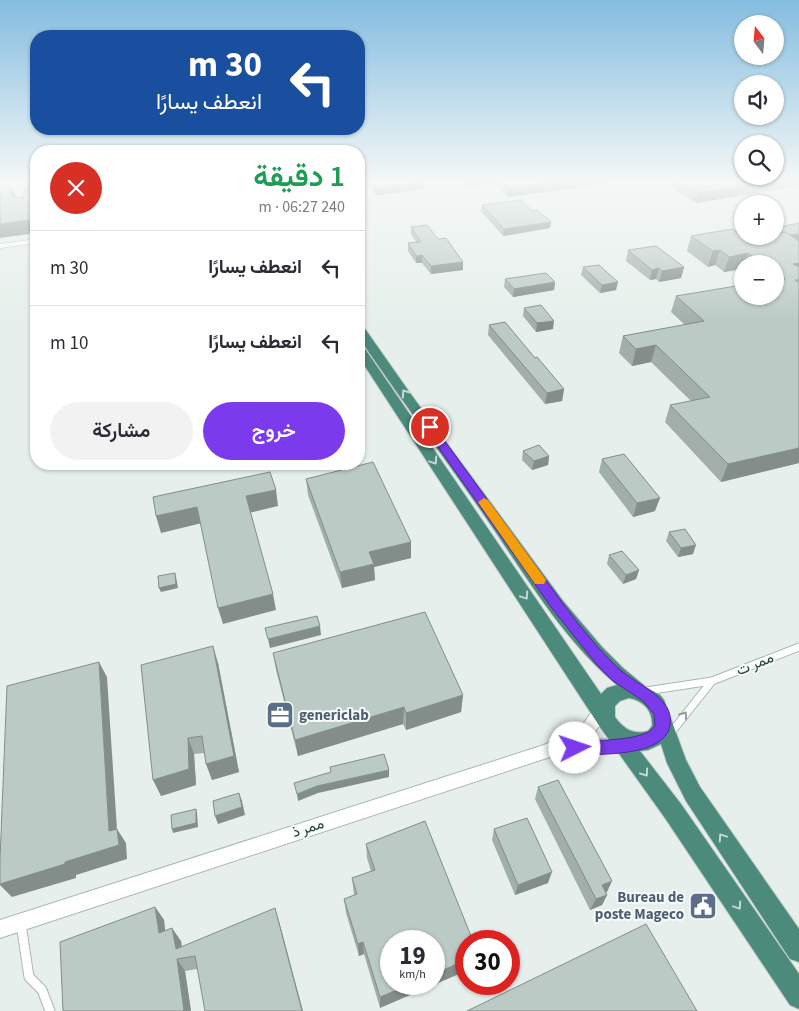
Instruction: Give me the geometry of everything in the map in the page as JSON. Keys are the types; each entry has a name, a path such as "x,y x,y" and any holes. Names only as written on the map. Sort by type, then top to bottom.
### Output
{"highway":[{"path":"365,336 556,603 602,661 618,676 639,692 648,696 656,704 630,728"},
{"path":"365,356 630,728 673,812 799,996"},
{"path":"639,692 619,691 611,694 606,701 630,728 677,763 693,794 799,950"}],"street":[{"path":"547,751 630,728"},
{"name":"ممر ذ","path":"0,928 547,751 586,732 630,728"}],"lane":[{"path":"0,246 30,242"},
{"name":"ممر ت","path":"639,692 664,690 712,681 799,647"},
{"path":"630,728 712,681"},
{"path":"21,922 28,977 42,990 50,1011"}],"building":[{"path":"412,228 429,228 438,239 446,238 463,262 431,266 422,255 416,256 408,243 421,242"},
{"path":"784,228 799,228 799,234 790,235 785,232"},
{"path":"732,229 734,230 734,245 784,245 785,232 799,241 799,263 793,264 799,267 799,280 795,280 799,283 799,448 728,464 670,405 710,397 656,345 636,349 623,336 704,321 676,296 734,286 734,305 784,305 784,255 751,255 748,253 729,257 720,250 713,251 691,236"},
{"path":"656,246 684,267 662,271 659,268 652,270 628,250"},
{"path":"599,265 618,282 602,285 583,267"},
{"path":"546,273 555,282 514,289 505,279"},
{"path":"541,305 554,321 537,323 524,308"},
{"path":"505,322 564,389 547,393 489,325"},
{"path":"539,445 549,456 534,461 523,451"},
{"path":"624,454 660,498 637,503 602,459"},
{"path":"373,462 411,542 369,552 374,564 340,572 306,479 341,470 365,470 365,464"},
{"path":"270,472 276,490 246,496 273,594 218,608 197,507 156,516 153,497"},
{"path":"685,529 696,545 681,548 669,532"},
{"path":"622,551 639,570 626,575 609,555"},
{"path":"175,573 176,584 159,588 158,576"},
{"path":"425,612 463,695 406,713 404,707 295,740 273,653"},
{"path":"317,616 320,626 268,639 265,628"},
{"path":"213,646 234,756 206,764 202,736 188,738 189,769 153,780 141,665"},
{"path":"99,662 109,831 117,829 119,845 0,884 7,686"},
{"path":"384,754 389,770 317,786 297,794 294,783 331,772 330,767"},
{"path":"558,780 612,881 602,885 607,895 596,899 538,787"},
{"path":"239,793 242,807 215,816 213,801"},
{"path":"196,809 196,823 172,829 171,815"},
{"path":"527,818 552,872 518,885 494,829"},
{"path":"425,821 469,930 455,930 455,965 445,969 445,930 380,930 380,995 385,995 380,997 363,942 358,944 344,899 357,894 352,878 375,870 366,844"},
{"path":"155,907 159,933 172,928 176,949 275,908 302,1011 205,1011 195,956 177,959 184,1011 63,1011 60,942"},
{"path":"646,924 697,1011 467,1011 500,995 520,995 520,985"}],"slow traffic":[{"path":"484,502 540,580"}],"place":[{"name":"genericlab","path":"280,715"},
{"name":"Bureau de poste Mageco","path":"703,906"}],"route":[{"path":"430,427 556,603 602,661 639,692 648,696 661,711 663,719 662,728 659,734 652,739 625,745 575,748"}]}
